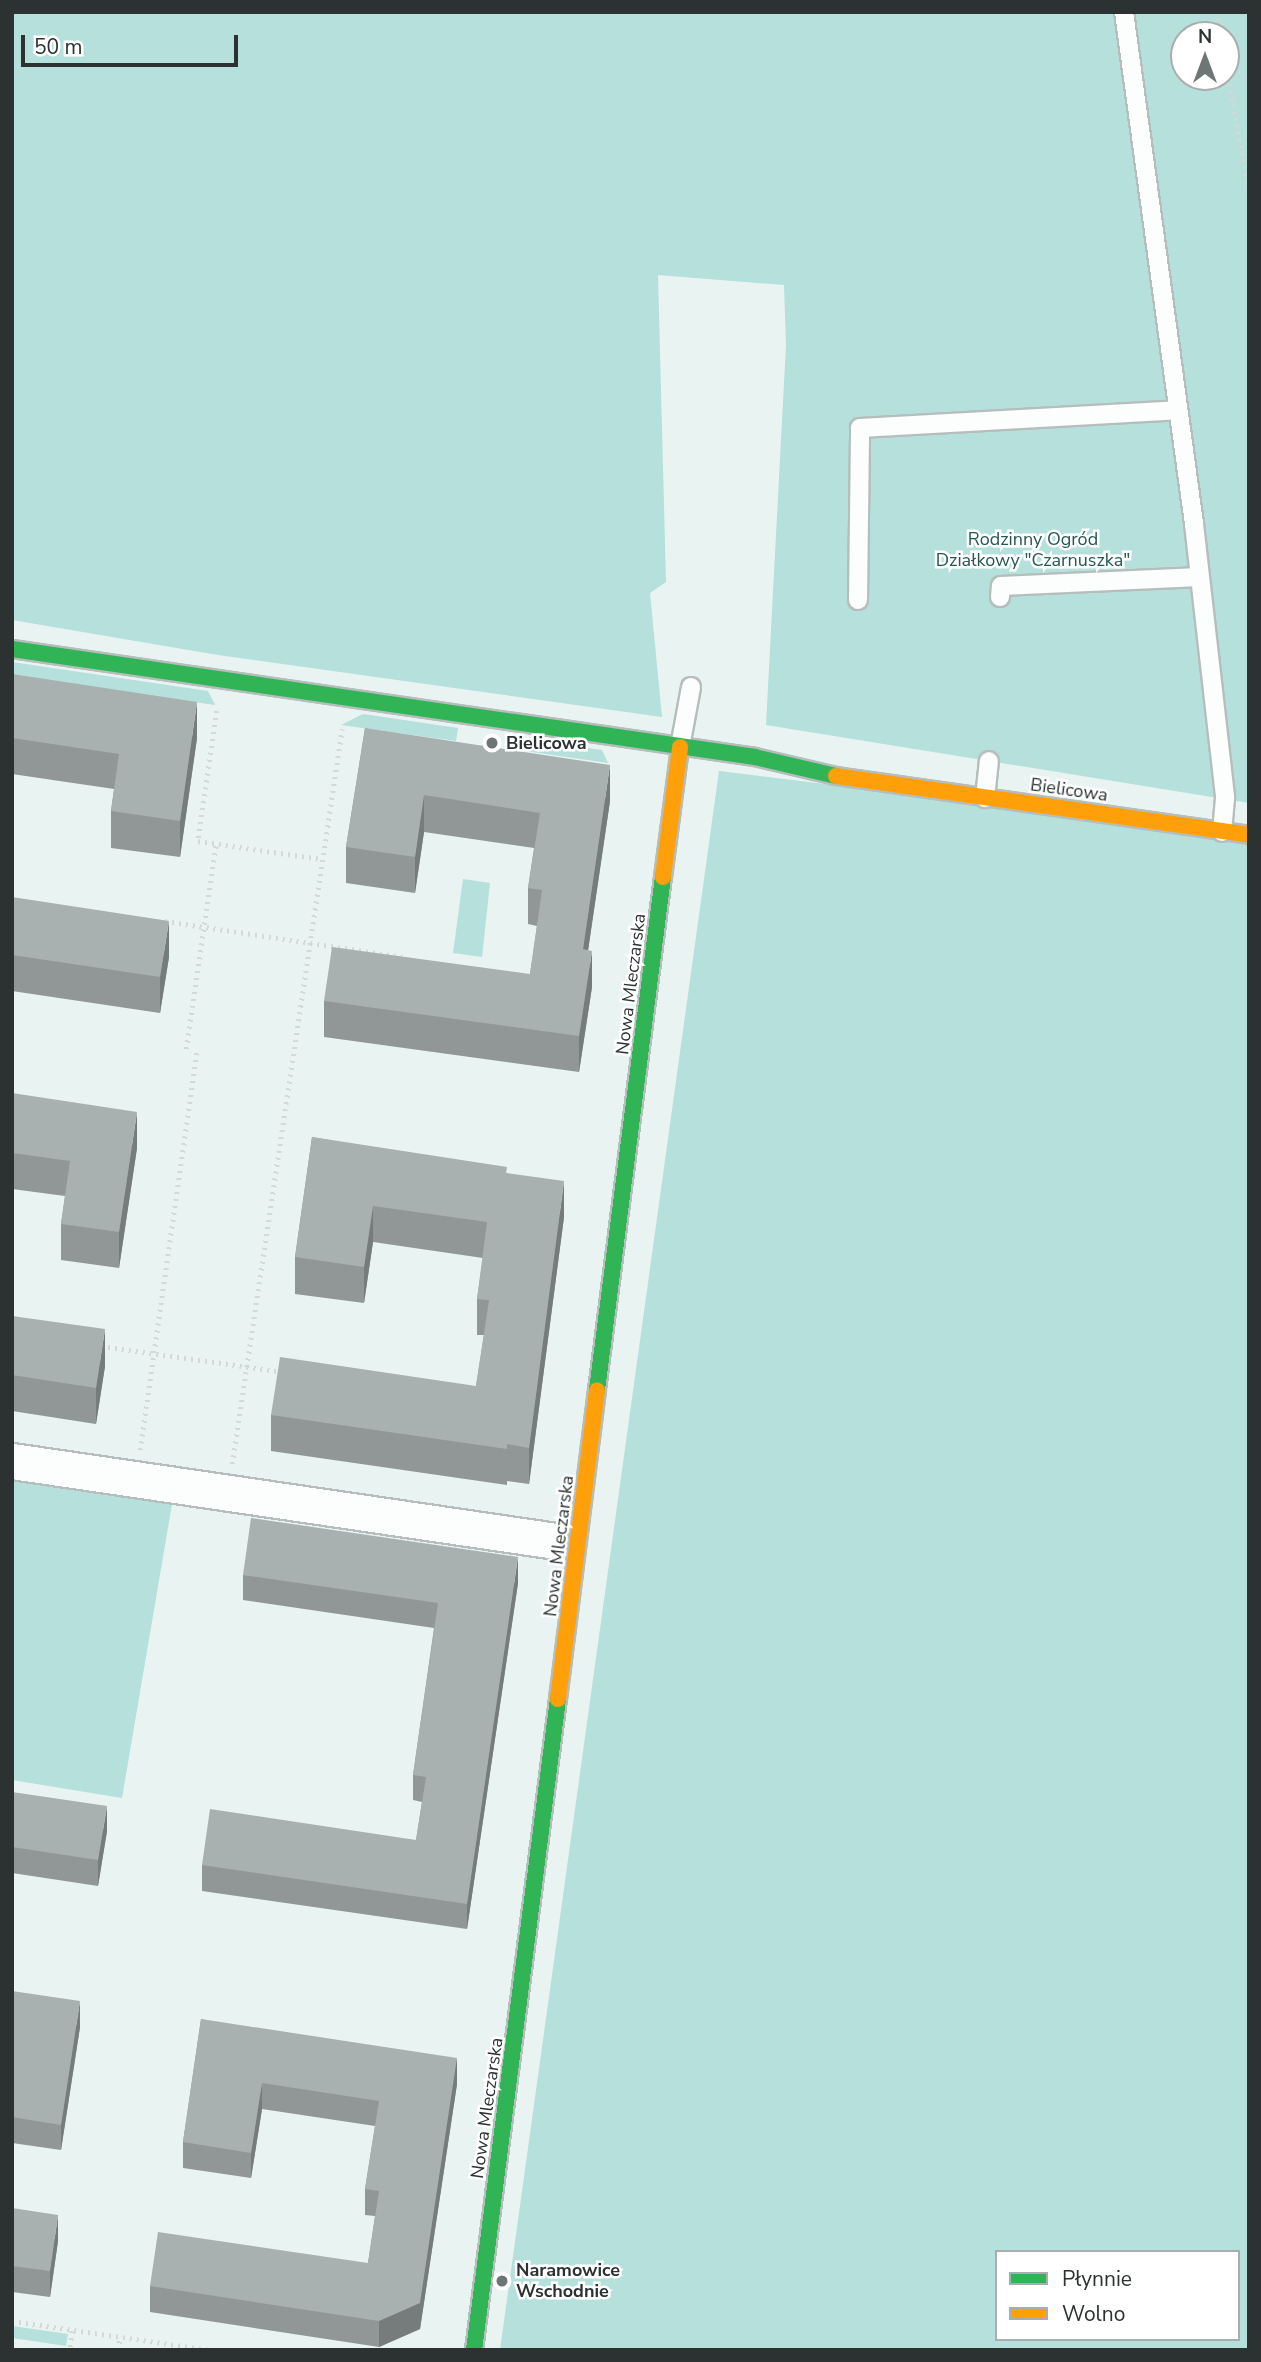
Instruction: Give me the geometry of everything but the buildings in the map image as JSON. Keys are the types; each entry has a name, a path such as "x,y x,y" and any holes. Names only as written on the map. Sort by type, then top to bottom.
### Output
{"street":[{"name":"Bielicowa","path":"12,649 680,747 985,798 1249,835"},
{"name":"Nowa Mleczarska","path":"474,2350 680,747"},
{"path":"12,1461 549,1540"}],"lane":[{"path":"1124,12 1200,577 1225,798 1222,832"},
{"path":"858,600 860,428 1177,410"},
{"path":"1000,597 1001,586 1200,577"},
{"path":"680,747 691,687"},
{"path":"985,798 989,761"}],"path":[{"path":"1231,91 1249,192"},
{"path":"216,711 198,841 322,859"},
{"path":"228,1493 342,729"},
{"path":"186,1049 216,843"},
{"path":"152,919 409,958"},
{"path":"368,962 369,952"},
{"path":"136,1479 197,1051"},
{"path":"89,1344 285,1373"},
{"path":"12,2321 210,2350"},
{"path":"70,2347 72,2330"},
{"path":"118,2350 120,2336"}],"green space":[{"name":"Rodzinny Ogród Działkowy \"Czarnuszka\"","path":"12,12 1249,12 1249,803 766,725 786,345 784,285 658,275 666,582 650,593 662,717 218,655 12,620"},
{"path":"12,662 208,691 215,705 12,676"},
{"path":"363,714 458,728 456,741 341,725"},
{"path":"527,739 602,750 608,763 525,751"},
{"path":"719,771 1249,836 1249,2350 500,2350"},
{"path":"463,879 490,883 482,957 453,953"},
{"path":"12,1480 172,1504 122,1798 12,1780"},
{"path":"12,2326 68,2334 66,2346 12,2338"}],"traffic: fast":[{"path":"12,649 755,757 836,776"},
{"path":"597,1390 663,877"},
{"path":"474,2350 558,1699"}],"traffic: slow":[{"path":"663,877 680,747"},
{"path":"836,776 1249,835"},
{"path":"558,1699 597,1390"}],"place":[{"name":"Bielicowa","path":"492,743"},
{"name":"Naramowice Wschodnie","path":"502,2281"}]}
